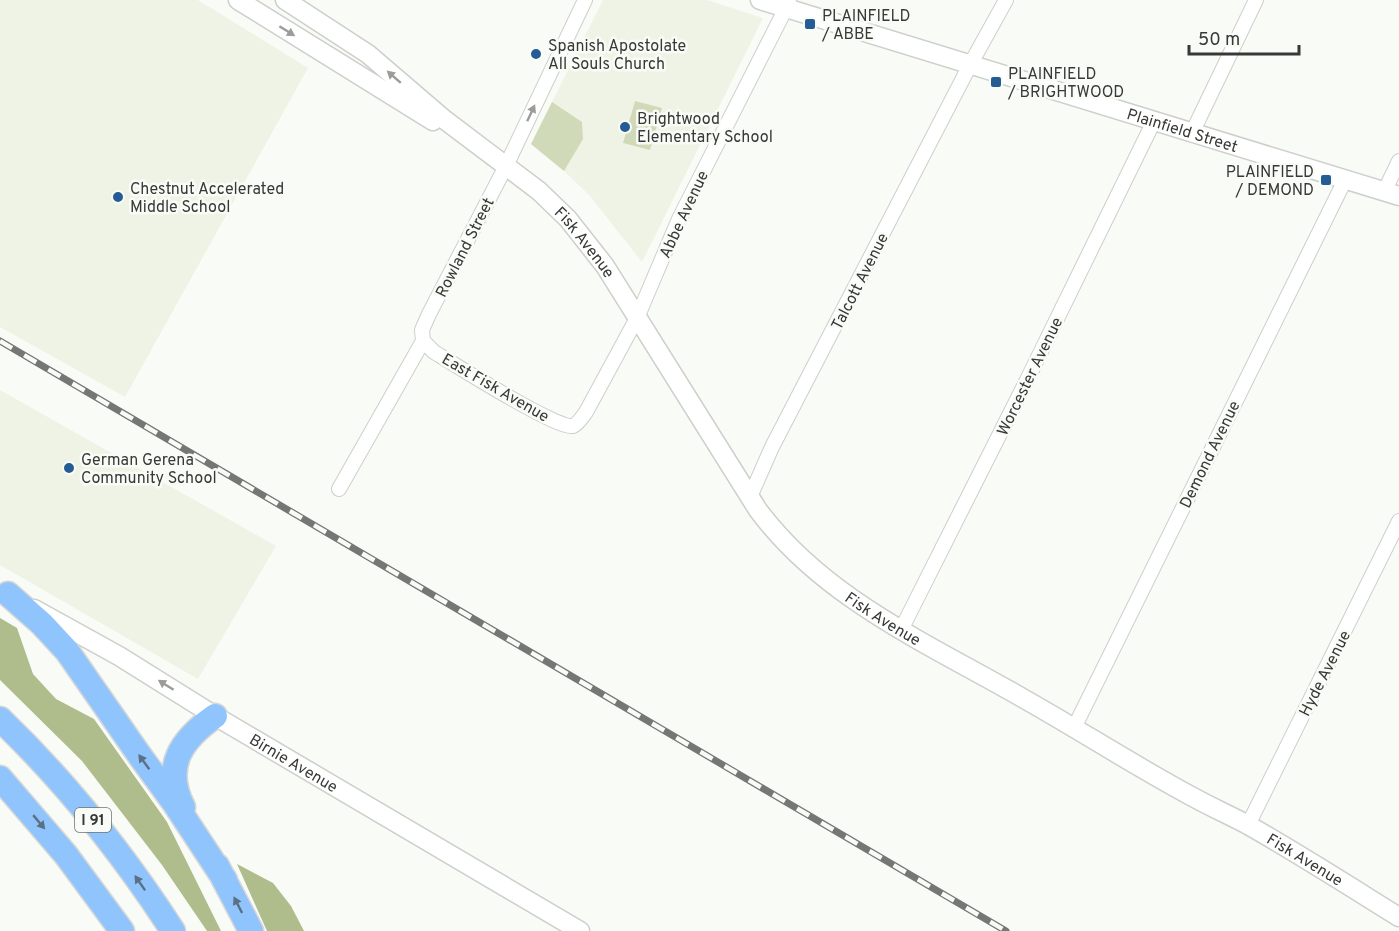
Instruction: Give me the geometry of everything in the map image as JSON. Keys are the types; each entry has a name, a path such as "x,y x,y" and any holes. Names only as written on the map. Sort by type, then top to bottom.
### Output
{"highway":[{"path":"8,594 57,639 76,663 175,804 225,880"},
{"path":"216,716 196,731 183,745 177,760 175,780 180,801 251,931"},
{"name":"I 91","path":"0,719 60,781 95,823 129,867 173,931"},
{"name":"I 91","path":"0,778 66,855 122,931"}],"street":[{"name":"Fisk Avenue","path":"238,0 506,166"},
{"name":"Fisk Avenue","path":"285,0 368,54 445,120 554,205 604,266 750,497 777,534 813,569 901,630 1190,796 1248,825 1399,917"},
{"name":"Rowland Street","path":"339,489 423,341 422,330 429,314 506,166 585,0"},
{"name":"Plainfield Street","path":"760,0 788,4 970,65 1392,194"},
{"name":"Talcott Avenue","path":"750,497 772,447 1006,0"},
{"path":"1192,133 1256,0"},
{"name":"Abbe Avenue","path":"573,426 586,412 637,318 679,219 788,4"},
{"name":"Worcester Avenue","path":"901,630 1154,121"},
{"path":"1392,194 1399,161"},
{"name":"Demond Avenue","path":"1074,728 1345,180"},
{"name":"East Fisk Avenue","path":"423,341 434,352 515,400 561,425 573,426"},
{"name":"Hyde Avenue","path":"1248,825 1399,521"},
{"name":"Birnie Avenue","path":"8,594 118,656 573,929"}],"shaded area":[{"name":"Chestnut Accelerated Middle School","path":"0,0 198,0 308,68 125,397 0,327"},
{"name":"Brightwood Elementary School","path":"603,0 707,0 763,18 642,262 589,195 531,144"},
{"name":"German Gerena Community School","path":"0,390 276,546 198,679 0,565"}],"green space":[{"path":"635,101 662,108 650,150 623,143"},
{"path":"552,102 582,122 583,139 564,171 531,144"},
{"path":"0,618 17,628 33,674 56,699 94,719 167,822 221,931 207,931 162,865 82,761 0,680"},
{"path":"237,864 273,883 291,906 304,931 267,931"}],"railway":[{"path":"0,341 1006,931"}],"place":[{"name":"PLAINFIELD / ABBE","path":"810,24"},
{"name":"Spanish Apostolate All Souls Church","path":"536,54"},
{"name":"PLAINFIELD / BRIGHTWOOD","path":"996,82"},
{"name":"Brightwood Elementary School","path":"625,127"},
{"name":"PLAINFIELD / DEMOND","path":"1326,180"},
{"name":"Chestnut Accelerated Middle School","path":"118,197"},
{"name":"German Gerena Community School","path":"69,468"}]}
